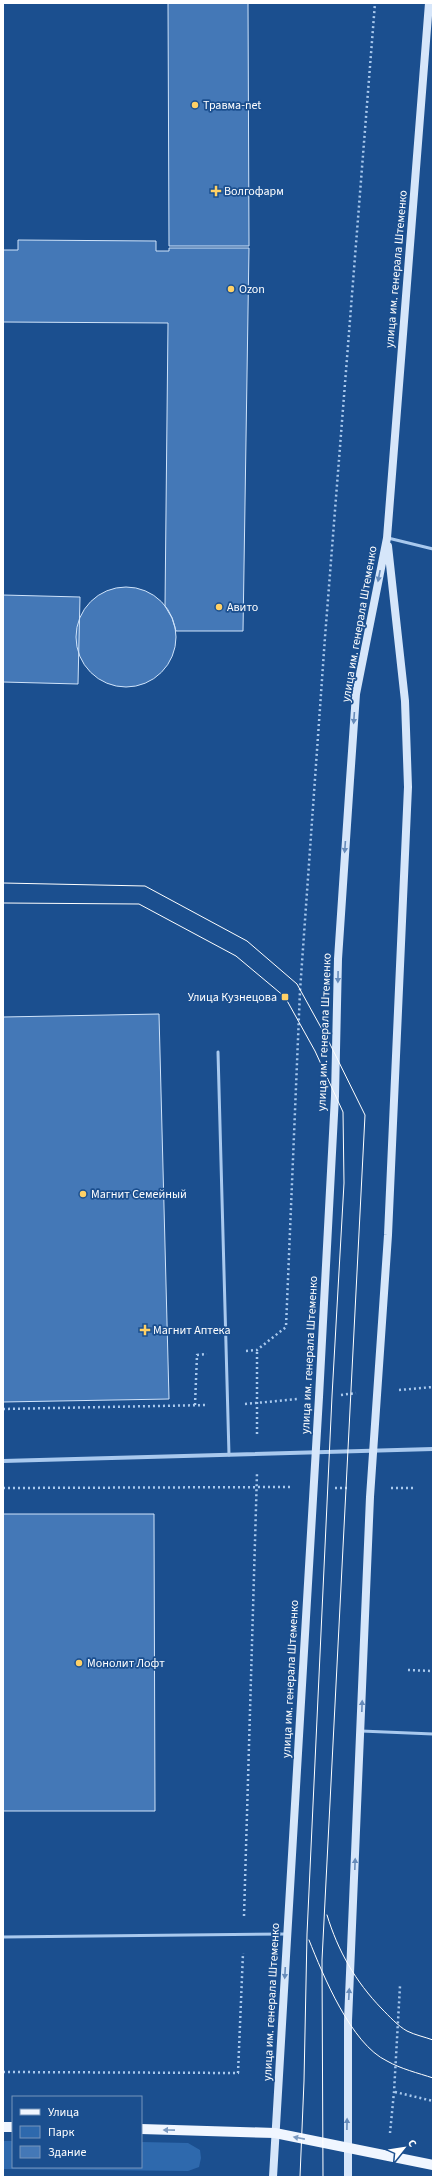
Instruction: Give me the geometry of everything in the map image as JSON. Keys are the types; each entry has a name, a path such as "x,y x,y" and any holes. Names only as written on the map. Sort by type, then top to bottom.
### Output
{"main road":[{"path":"142,2129 276,2133 433,2165"}],"street":[{"name":"улица им. генерала Штеменко","path":"273,2177 316,1452 336,1080 338,959 356,694 387,538 429,3"},
{"name":"улица им. генерала Штеменко","path":"348,2177 348,2021 371,1489 388,1227 408,787 405,701 387,538"},
{"path":"3,1461 229,1454 433,1450"}],"lane":[{"path":"387,538 433,549"},
{"path":"218,1052 229,1454"},
{"path":"361,1731 433,1734"},
{"path":"3,1937 287,1934"}],"path":[{"path":"3,2072 238,2073 258,1486 256,1454 258,1404 257,1350 286,1327 300,991 325,637 375,3"},
{"path":"3,1409 258,1404 377,1391 433,1388"},
{"path":"3,1488 258,1486 371,1489 415,1488"},
{"path":"408,1670 433,1671"},
{"path":"388,2156 394,2092 400,1986"},
{"path":"394,2092 433,2101"}],"green space":[{"path":"3,2141 12,2141 12,2168 142,2168 142,2142 188,2143 200,2150 201,2158 199,2167 188,2171 3,2169"}],"building":[{"path":"168,3 248,3 249,246 169,246"},
{"path":"18,240 156,241 156,251 169,251 169,248 249,248 243,631 176,631 172,618 165,606 168,323 3,322 3,250 18,250"},
{"path":"126,587 145,591 161,602 172,618 176,637 172,656 161,672 145,683 126,687 107,683 91,672 80,656 76,637 80,618 91,602 107,591"},
{"path":"3,595 80,597 78,684 3,682"},
{"name":"Магнит Семейный","path":"159,1014 169,1399 3,1402 3,1017"},
{"name":"Монолит Лофт","path":"3,1514 154,1514 155,1811 3,1811"}],"tram line":[{"path":"3,883 145,886 247,941 297,984 329,1042 365,1115 322,1960 323,2177"},
{"path":"3,903 139,904 236,956 285,997 315,1051 343,1112 344,1183 332,1396 307,1934 304,2081 300,2177"},
{"path":"327,1915 336,1941 348,1965 372,1998 397,2024 404,2029 413,2034 433,2040"},
{"path":"309,1940 330,1989 350,2024 362,2040 374,2052 392,2064 433,2078"}],"place":[{"name":"Травма-net","path":"195,105"},
{"name":"Волгофарм","path":"216,191"},
{"name":"Ozon","path":"231,289"},
{"name":"Авито","path":"219,607"},
{"name":"Улица Кузнецова","path":"285,997"},
{"name":"Магнит Семейный","path":"83,1194"},
{"name":"Магнит Аптека","path":"145,1330"},
{"name":"Монолит Лофт","path":"79,1663"}]}
